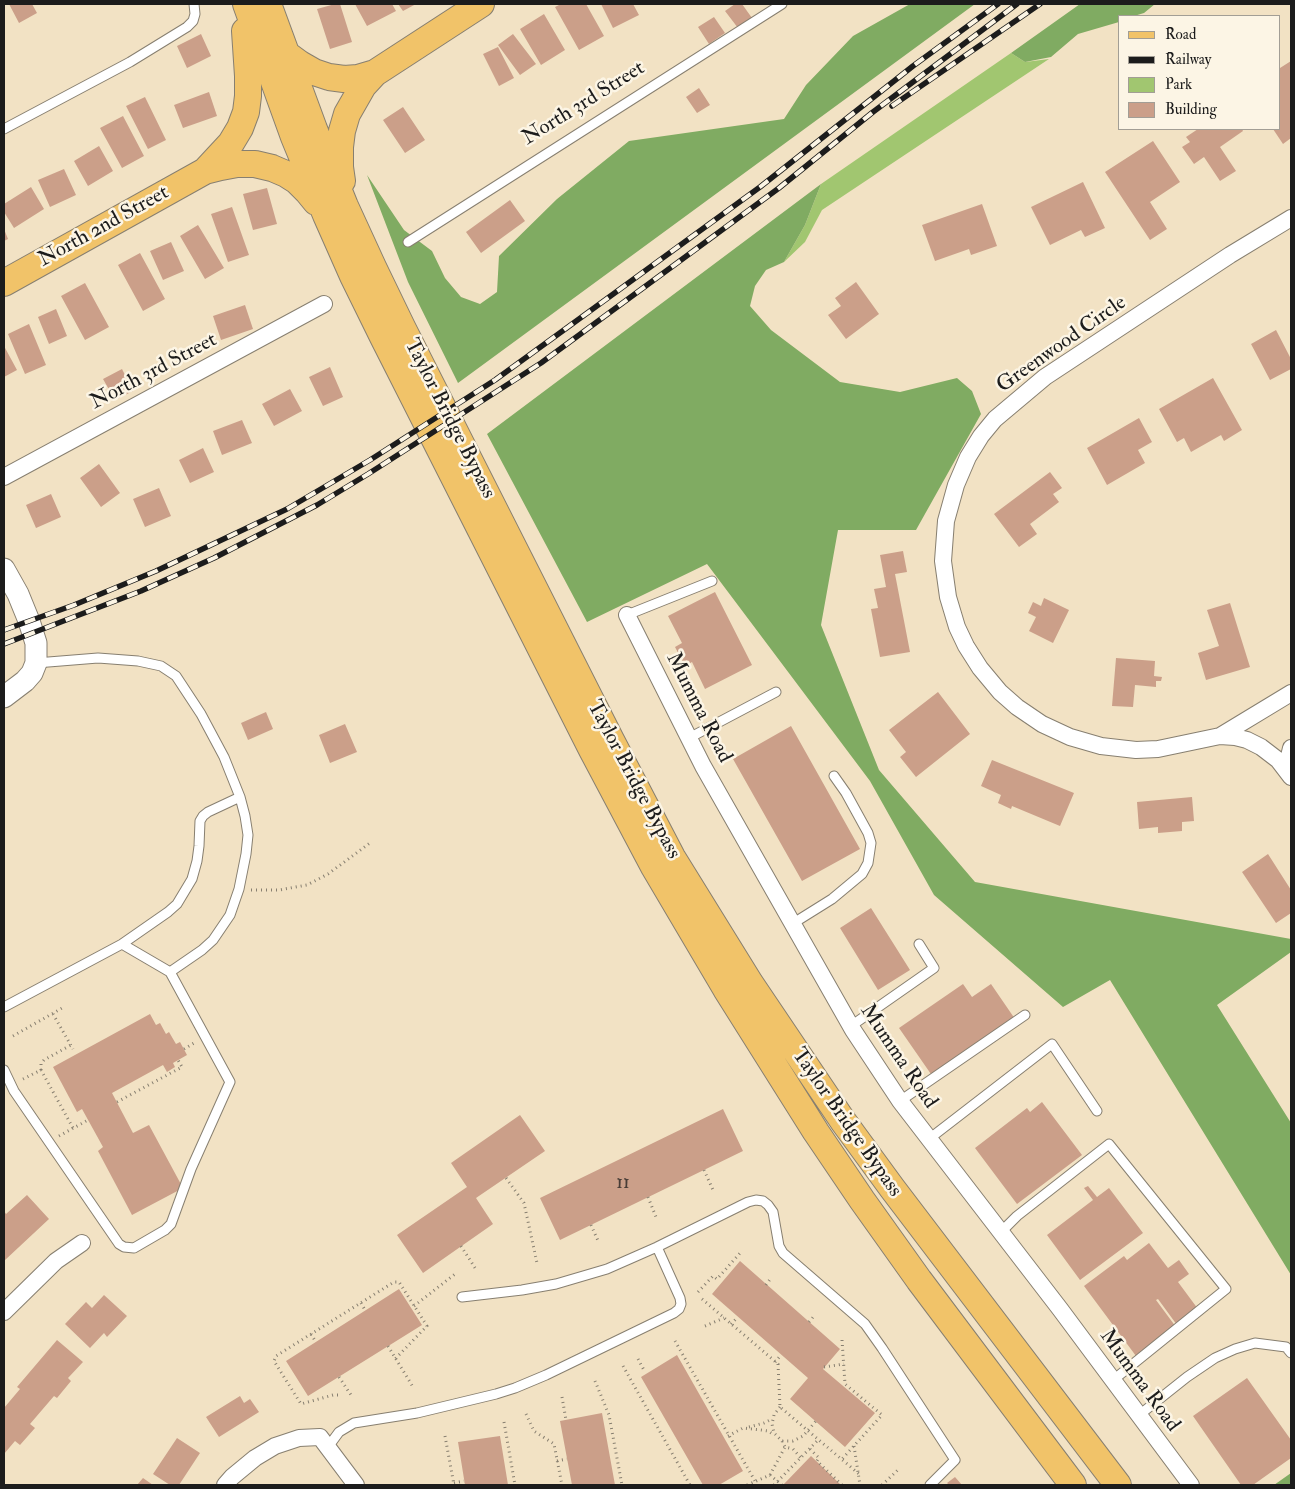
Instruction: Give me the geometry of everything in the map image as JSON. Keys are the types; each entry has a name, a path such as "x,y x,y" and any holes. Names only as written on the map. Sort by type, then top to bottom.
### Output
{"main road":[{"path":"205,171 231,143 240,128 246,112 248,76 244,4"},
{"name":"Taylor Bridge Bypass","path":"244,4 294,137 402,327 672,857 750,983 843,1120 892,1188 1118,1485"},
{"name":"Taylor Bridge Bypass","path":"268,4 314,129 336,210 383,337 649,859 771,1061 862,1200 919,1280 1073,1485"},
{"path":"205,171 237,164 255,164 272,168 297,181 307,191 336,210 342,131 347,114 363,86 375,74 481,4"},
{"path":"285,53 314,72 329,77 344,79 375,74"},
{"name":"North 2nd Street","path":"4,282 205,171"}],"street":[{"name":"Greenwood Circle","path":"1289,773 1278,760 1261,747 1247,740 1220,736 1158,749 1136,750 1111,748 1070,737 1042,724 1017,707 1000,692 980,668 966,646 957,627 948,597 943,561 946,521 956,485 968,457 980,436 995,420 1045,377 1236,251 1291,218"},
{"name":"North 3rd Street","path":"4,477 324,304"},
{"path":"4,569 18,594 36,643 36,663 32,673 25,682 4,697"},
{"name":"Mumma Road","path":"627,615 708,774 851,1026 900,1101 928,1139 1060,1308 1190,1485"},
{"path":"1220,736 1291,693"},
{"path":"1289,773 1291,748"},
{"path":"4,1312 56,1262 82,1242"},
{"path":"224,1485 255,1458 275,1446 299,1438 320,1438 356,1485"}],"lane":[{"path":"4,129 130,62 187,27 194,21 194,4"},
{"name":"North 3rd Street","path":"408,242 782,4"},
{"path":"627,615 712,581"},
{"path":"36,663 98,658 138,661 161,666 176,676 214,738 240,798 245,816 248,836 242,878 230,915 213,940 190,960 170,972"},
{"path":"689,738 776,692"},
{"path":"792,924 832,899 862,874 868,863 871,843 868,833 846,793 834,776"},
{"path":"4,1007 122,944 145,930 168,912 185,893 192,879 197,861 202,816 240,798"},
{"path":"4,1070 19,1098 119,1244 130,1248 140,1246 171,1224 191,1169 230,1082 170,972 122,944"},
{"path":"851,1026 934,968 919,944"},
{"path":"900,1101 1024,1015"},
{"path":"928,1139 1052,1044 1097,1111"},
{"path":"1001,1232 1017,1216 1109,1144 1226,1288 1112,1381"},
{"path":"462,1297 556,1284 607,1269 657,1247 748,1202 762,1201 773,1212 779,1246 783,1253 865,1324 955,1460 930,1485"},
{"path":"328,1447 339,1432 354,1423 417,1413 509,1390 546,1375 674,1313 681,1304 680,1298 657,1247"},
{"path":"1138,1416 1215,1358 1235,1349 1255,1344 1286,1347 1291,1353"}],"path":[{"path":"250,890 279,890 307,885 328,874 370,843"},
{"path":"13,1036 64,1008"},
{"path":"53,1014 72,1047 44,1060 41,1064 41,1070 73,1128"},
{"path":"184,1049 198,1041"},
{"path":"117,1102 182,1067 178,1060"},
{"path":"23,1080 41,1070"},
{"path":"56,1137 88,1120"},
{"path":"704,1170 713,1190"},
{"path":"506,1178 524,1203 537,1263"},
{"path":"648,1197 656,1217"},
{"path":"591,1225 599,1243"},
{"path":"461,1246 477,1271"},
{"path":"698,1292 713,1276 717,1279 741,1252"},
{"path":"414,1306 456,1274"},
{"path":"766,1285 772,1278"},
{"path":"338,1395 301,1404 274,1361 276,1356 394,1282 399,1282 426,1326 396,1359"},
{"path":"702,1299 778,1364 780,1407 772,1419 743,1428 728,1436"},
{"path":"361,1303 365,1310"},
{"path":"732,1324 738,1316"},
{"path":"809,1322 814,1316"},
{"path":"705,1326 724,1318"},
{"path":"311,1334 316,1342"},
{"path":"842,1340 846,1386 882,1414 842,1459"},
{"path":"675,1341 755,1481"},
{"path":"388,1346 413,1387"},
{"path":"775,1362 781,1355"},
{"path":"638,1359 645,1372"},
{"path":"824,1368 844,1364"},
{"path":"622,1366 690,1485"},
{"path":"339,1377 351,1395"},
{"path":"594,1381 609,1415 622,1485"},
{"path":"562,1396 566,1420"},
{"path":"780,1407 859,1474"},
{"path":"526,1414 534,1431 554,1444 562,1485"},
{"path":"772,1419 773,1429 778,1438"},
{"path":"782,1441 788,1442 803,1436 816,1421"},
{"path":"504,1422 515,1485"},
{"path":"743,1428 768,1432 782,1441 785,1446 793,1449 801,1458"},
{"path":"445,1436 454,1484 464,1481"},
{"path":"774,1485 819,1439"},
{"path":"793,1449 795,1440"},
{"path":"747,1485 770,1475 785,1446"},
{"path":"854,1446 860,1485"},
{"path":"810,1449 819,1458 817,1461 842,1485"},
{"path":"609,1452 615,1451"},
{"path":"557,1461 567,1458"},
{"path":"882,1485 900,1468"},
{"path":"770,1475 782,1485"}],"green space":[{"path":"910,4 975,4 458,383 408,282 367,175 404,230 432,251 445,278 461,297 480,304 497,292 499,256 557,199 629,141 784,119 806,85 853,36"},
{"path":"1080,4 1155,4 1144,13 1118,15 1118,22 1078,34 1051,57 1025,62 1011,53"},
{"path":"1011,53 1025,62 1049,59 822,210 805,242 784,262 805,225 821,184"},
{"path":"821,184 805,225 784,262 766,270 755,286 750,306 771,330 840,382 900,392 957,378 972,391 981,414 916,530 838,530 821,625 879,770 975,882 1291,939 1291,952 1217,1005 1291,1123 1291,1275 1110,980 1063,1007 934,895 870,781 707,564 587,622 487,434"},
{"path":"1291,1473 1291,1485 1274,1485"}],"building":[{"path":"9,4 32,4 37,13 19,23"},
{"path":"340,4 352,42 330,49 317,9"},
{"path":"355,4 392,4 396,11 367,26"},
{"path":"398,4 416,4 403,11"},
{"path":"561,4 586,4 604,36 579,50 555,7"},
{"path":"601,4 633,4 639,15 613,28"},
{"path":"735,4 742,4 752,18 738,28 725,11"},
{"path":"544,14 565,50 541,65 520,29"},
{"path":"714,17 725,33 709,44 698,27"},
{"path":"201,34 211,56 187,68 177,46"},
{"path":"513,34 536,64 520,75 498,45"},
{"path":"498,47 514,78 499,86 483,54"},
{"path":"1291,61 1291,138 1283,144 1274,130 1280,130 1280,68"},
{"path":"699,88 710,105 697,113 686,97"},
{"path":"209,92 217,116 183,128 174,105"},
{"path":"145,97 166,140 148,149 126,106"},
{"path":"403,107 425,140 405,153 383,120"},
{"path":"123,116 144,156 122,168 100,128"},
{"path":"1196,130 1242,130 1220,147 1236,171 1220,181 1204,157 1194,164 1182,147 1190,142 1186,137"},
{"path":"1153,141 1180,182 1150,202 1167,229 1150,240 1105,172"},
{"path":"99,146 113,171 88,186 74,161"},
{"path":"64,169 76,195 50,207 38,180"},
{"path":"1083,182 1105,228 1085,237 1081,230 1050,245 1031,207"},
{"path":"31,187 44,209 14,228 4,212 4,204"},
{"path":"267,188 277,224 253,230 243,194"},
{"path":"510,200 525,221 481,253 466,232"},
{"path":"982,204 997,246 971,255 969,249 935,261 922,225"},
{"path":"232,207 249,255 228,262 211,214"},
{"path":"198,225 224,268 205,279 180,236"},
{"path":"4,229 8,239 4,241"},
{"path":"171,242 184,271 163,280 150,251"},
{"path":"140,253 165,299 143,311 118,265"},
{"path":"856,282 879,314 846,339 828,315 841,306 835,298"},
{"path":"85,283 109,327 85,340 61,296"},
{"path":"245,305 253,329 221,340 213,316"},
{"path":"56,309 67,336 49,344 38,317"},
{"path":"29,324 46,365 25,374 8,334"},
{"path":"1276,330 1291,359 1291,369 1270,380 1251,344"},
{"path":"4,346 17,370 4,377"},
{"path":"330,367 343,397 323,406 309,377"},
{"path":"122,369 133,391 115,400 103,379"},
{"path":"1213,378 1242,430 1224,441 1221,435 1191,452 1184,438 1177,442 1159,409"},
{"path":"290,389 302,411 274,426 262,404"},
{"path":"1139,418 1152,442 1138,450 1145,463 1107,485 1087,448"},
{"path":"242,420 252,443 222,455 213,431"},
{"path":"203,448 214,472 190,483 179,460"},
{"path":"99,464 120,493 101,507 80,478"},
{"path":"1050,472 1062,488 1053,494 1059,502 1030,524 1037,534 1019,547 994,514"},
{"path":"159,488 171,516 145,527 133,499"},
{"path":"51,494 61,517 36,528 26,505"},
{"path":"903,551 907,572 895,574 910,652 880,657 871,609 878,608 874,589 886,587 880,555"},
{"path":"715,592 752,665 705,689 692,662 685,666 675,647 682,643 668,616"},
{"path":"1044,598 1069,610 1053,643 1029,631 1036,617 1028,613 1033,602 1041,606"},
{"path":"1230,603 1250,667 1206,680 1198,653 1219,646 1207,610"},
{"path":"1116,658 1155,661 1154,676 1162,677 1161,681 1156,681 1156,687 1135,685 1133,707 1112,706"},
{"path":"938,692 970,734 916,777 900,757 906,752 889,730"},
{"path":"266,712 273,729 248,740 241,723"},
{"path":"345,724 357,752 330,763 319,735"},
{"path":"791,726 860,849 802,881 733,759"},
{"path":"992,760 1074,793 1060,826 1012,806 1011,809 998,803 1001,795 981,786"},
{"path":"1192,797 1194,821 1182,822 1182,831 1158,833 1158,827 1139,829 1137,802"},
{"path":"1268,854 1291,890 1291,913 1276,923 1242,872"},
{"path":"871,908 910,970 878,990 840,928"},
{"path":"963,984 972,997 991,984 1015,1019 933,1077 899,1028"},
{"path":"150,1014 156,1025 160,1023 166,1034 169,1032 176,1044 180,1042 187,1055 173,1063 175,1067 167,1072 163,1065 112,1093 133,1133 149,1125 183,1188 132,1215 98,1151 103,1147 82,1109 77,1112 53,1067"},
{"path":"1042,1102 1082,1155 1017,1204 975,1148 1027,1108 1030,1112"},
{"path":"723,1109 743,1151 560,1240 540,1198"},
{"path":"520,1115 545,1151 476,1198 493,1224 423,1273 397,1235 467,1187 451,1163"},
{"path":"1088,1186 1097,1197 1109,1188 1143,1233 1080,1280 1047,1235 1093,1200 1084,1188"},
{"path":"27,1195 49,1219 4,1261 4,1211 6,1214"},
{"path":"1149,1243 1168,1268 1179,1260 1189,1274 1178,1282 1198,1309 1177,1325 1158,1299 1156,1300 1176,1327 1136,1356 1084,1286 1124,1256 1127,1260"},
{"path":"740,1261 840,1349 823,1369 875,1413 845,1447 790,1399 808,1378 712,1294"},
{"path":"399,1289 422,1325 308,1396 286,1361"},
{"path":"104,1295 127,1316 107,1337 104,1333 90,1348 65,1324 86,1302 92,1308"},
{"path":"57,1340 83,1362 68,1378 71,1381 57,1398 54,1396 30,1424 35,1428 20,1445 15,1441 4,1454 4,1408 20,1389 17,1387"},
{"path":"677,1355 743,1471 719,1485 703,1485 641,1377"},
{"path":"1247,1378 1291,1440 1291,1458 1253,1485 1241,1485 1193,1416"},
{"path":"240,1396 244,1403 250,1399 259,1412 219,1437 206,1417"},
{"path":"602,1413 615,1485 572,1485 560,1421"},
{"path":"500,1436 508,1485 465,1485 458,1442"},
{"path":"177,1438 200,1453 179,1485 170,1485 153,1474"},
{"path":"811,1456 841,1485 783,1485"},
{"path":"955,1477 962,1485 949,1485 947,1483"},
{"path":"143,1478 153,1485 137,1485"}],"railway":[{"path":"4,630 74,605 156,571 287,509 370,460 495,380 568,327 760,187 913,66 998,4"},
{"path":"4,644 141,591 214,558 317,505 368,474 541,363 779,188 873,112 1017,4"},
{"path":"892,106 1040,4"}]}
